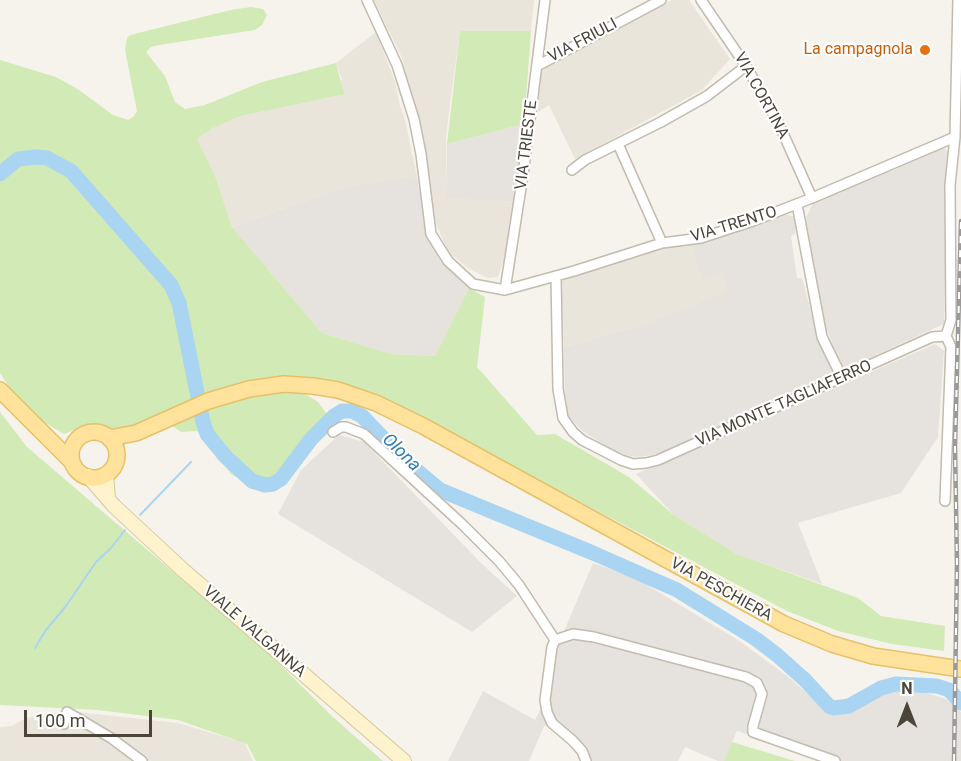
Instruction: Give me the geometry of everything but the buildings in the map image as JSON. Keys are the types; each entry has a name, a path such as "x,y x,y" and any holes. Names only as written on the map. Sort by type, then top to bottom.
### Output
{"main road":[{"name":"VIA PESCHIERA","path":"136,434 208,401 237,392 274,385 313,386 338,390 376,404 423,426 784,624 832,644 873,656 961,669"},
{"path":"0,390 72,462 80,473 88,476 97,477 106,474 113,467 117,453 136,434"},
{"path":"72,462 75,442 82,435 91,432 101,433 109,438 117,453"},
{"path":"109,438 136,434"},
{"path":"49,440 59,443 75,442"},
{"path":"106,474 108,499"},
{"name":"VIALE VALGANNA","path":"88,476 108,499 218,602 404,761"}],"street":[{"path":"366,0 397,65 414,119 421,154 431,234 448,261 473,284 505,290"},
{"name":"VIA TRIESTE","path":"505,290 523,175 545,0"},
{"name":"VIA FRIULI","path":"537,66 661,0"},
{"name":"VIA CORTINA","path":"701,0 747,69 778,122 812,198"},
{"path":"945,501 951,347 946,336 951,320 950,185 955,137 958,0"},
{"path":"572,170 585,160 707,96 747,69"},
{"name":"VIA TRENTO","path":"505,290 662,243 701,238 797,204 955,137"},
{"path":"618,144 662,243"},
{"path":"797,204 822,337 842,378"},
{"name":"VIA MONTE TAGLIAFERRO","path":"555,276 558,389 561,413 569,428 577,436 621,460 639,464 658,460 932,337 946,336"},
{"path":"333,432 346,427 364,434 463,525 519,585 555,640"},
{"path":"586,761 582,751 552,723 544,700 555,640 573,634 594,636 746,677 757,684 762,694 753,732 835,761"},
{"path":"64,724 67,712 111,738 142,761"}],"shaded area":[{"path":"374,0 534,0 531,31 460,31 451,97 446,136 446,196 515,202 506,252 498,277 488,278 468,268 449,253 436,224 424,144 402,58"},
{"path":"672,0 689,0 730,59 702,90 575,159 549,105 538,112 541,67"},
{"path":"376,32 395,82 417,177 339,189 232,227 216,178 197,139 213,128 241,116 273,109 342,80 336,63"},
{"path":"524,124 515,202 446,197 447,144"},
{"path":"943,147 948,152 944,324 843,370 826,328 806,218 813,203 876,173 892,171"},
{"path":"417,177 427,236 441,262 469,288 435,356 391,354 322,333 232,227 339,189"},
{"path":"785,214 794,217 795,234 791,236 797,278 802,278 818,338 834,372 661,453 640,457 630,456 613,451 581,430 565,411 564,347 636,327 727,292 722,272 703,280 690,244 722,237"},
{"path":"690,244 703,279 722,271 728,292 636,327 564,347 561,278 664,247"},
{"path":"935,344 944,351 938,437 901,493 798,523 822,584 737,554 674,515 636,474"},
{"path":"339,435 364,442 481,563 517,596 472,632 278,514 301,470"},
{"path":"593,563 637,579 741,642 791,679 824,709 849,711 887,693 914,689 946,699 961,712 961,761 834,761 737,731 724,761 718,761 685,747 678,761 586,761 554,723 544,726 529,761 448,761 483,691 535,720 545,700 552,647 562,636"},
{"path":"68,711 178,723 245,743 253,761 0,761 0,727 12,726 26,718"}],"green space":[{"path":"251,7 263,9 267,15 262,25 255,30 159,45 151,47 146,52 165,76 175,102 185,109 205,105 262,82 336,63 344,94 241,116 213,128 197,139 216,178 232,227 322,333 391,354 435,356 469,288 485,297 477,367 537,435 555,434 629,477 674,515 737,554 858,598 881,616 945,626 944,651 892,644 838,631 787,611 374,393 321,379 280,378 318,402 336,426 319,441 289,475 262,492 231,474 197,431 181,432 157,415 119,432 94,423 64,434 44,422 11,390 0,373 0,60 56,77 79,90 113,115 128,120 137,111 125,50 127,38 130,35"},
{"path":"460,31 531,31 524,124 447,144"},
{"path":"0,412 27,447 269,654 334,718 383,761 256,761 247,744 178,720 98,710 0,705"},
{"path":"732,742 795,761 724,761"}],"waterway":[{"name":"Olona","path":"0,174 18,159 36,157 47,158 71,171 171,285 179,303 207,434 225,456 252,481 265,485 273,484 281,479 311,439 334,416 342,411 352,411 362,416 403,459 440,490 677,590 756,639 777,655 829,706 834,708 849,706 881,688 896,684 937,686 949,690 961,703"},
{"path":"140,515 191,462"},
{"path":"35,648 96,562 125,530"}],"railway":[{"path":"954,761 957,564 955,447 961,221"}],"place":[{"name":"La campagnola","path":"925,50"}]}
